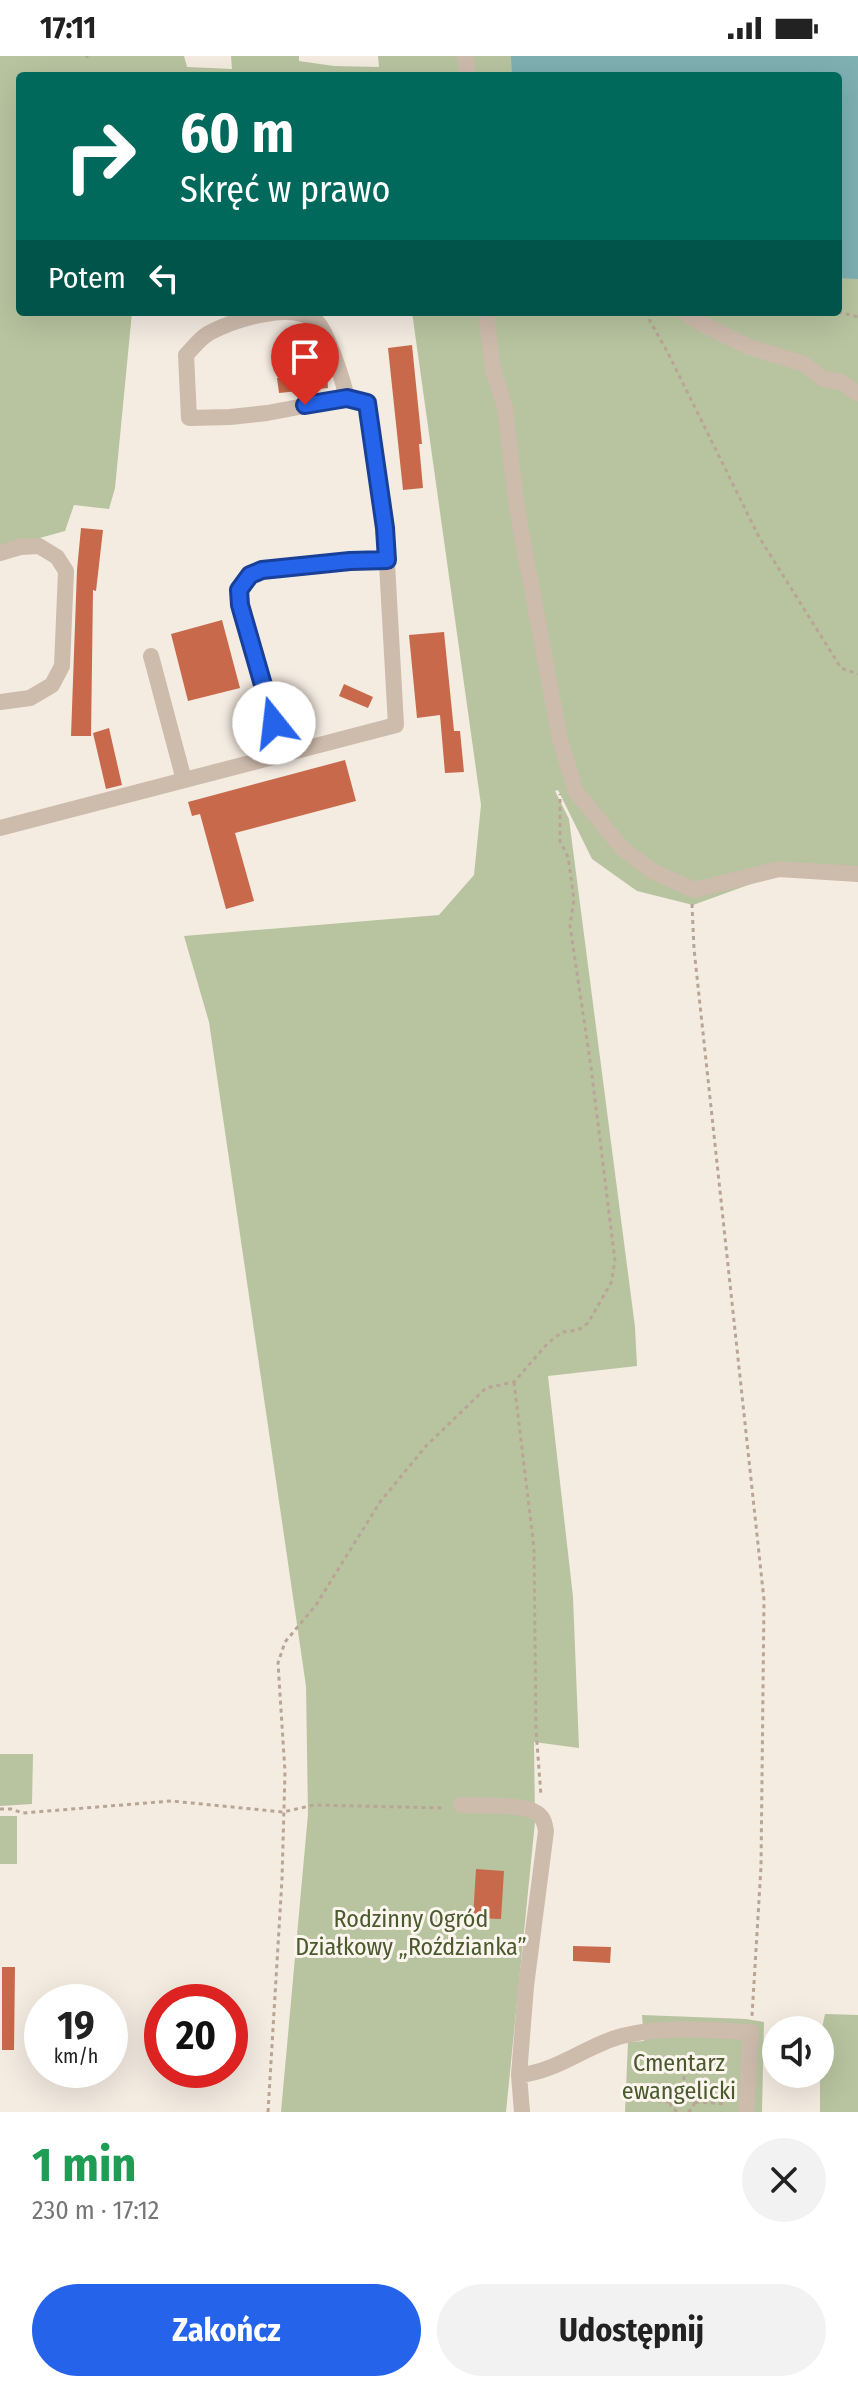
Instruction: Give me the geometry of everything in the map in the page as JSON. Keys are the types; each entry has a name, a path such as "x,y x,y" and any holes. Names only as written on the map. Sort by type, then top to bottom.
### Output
{"lane":[{"path":"0,828 396,725 385,528 367,403 347,398 255,415 189,418 186,355 206,334 257,316"},
{"path":"303,316 316,321 325,335 347,398"},
{"path":"486,316 493,369 505,407 517,509 560,740 576,792 622,848 652,871 694,890 779,869 858,874"},
{"path":"690,316 747,346 804,364 823,379 841,382 858,394"},
{"path":"841,382 858,375"},
{"path":"0,553 39,546 57,557 66,571 62,666 57,676 52,685 30,698 0,702"},
{"path":"282,754 240,605 239,590 250,575 262,570 387,560"},
{"path":"151,656 184,780"},
{"path":"461,1805 527,1809 539,1815 546,1831 526,1986 519,2075 522,2112"},
{"path":"519,2075 537,2074 620,2036 635,2033 665,2028 751,2032 746,2112"}],"path":[{"path":"647,316 759,537 841,668 858,674"},
{"path":"268,2112 285,1772 278,1663 285,1642 316,1605 380,1502 426,1446 486,1388 514,1382 547,1344 562,1332 578,1330 588,1323 611,1283 615,1261 570,926 574,899 568,857 560,841 559,796 563,783 571,779"},
{"path":"694,890 691,908 694,949 764,1600 761,1867 751,2032"},
{"path":"514,1382 534,1548 536,1730 543,1807 539,1815"},
{"path":"0,1809 23,1813 171,1801 283,1812 314,1805 448,1808 461,1805"},
{"path":"684,2057 684,2088"},
{"path":"669,2102 675,2089 684,2088 693,2093 695,2102 688,2112"},
{"path":"626,2098 669,2102 677,2112"},
{"path":"695,2102 727,2104"}],"green space":[{"name":"Rodzinny Ogród Działkowy „Roździanka”","path":"0,56 184,56 187,67 232,69 231,56 299,56 299,61 334,66 379,67 378,56 858,56 858,869 798,867 693,905 637,891 592,859 558,790 555,791 569,819 635,1327 637,1366 548,1376 573,1597 579,1748 534,1742 535,1822 506,2112 281,2112 308,1814 306,1686 209,1022 184,936 439,915 474,875 481,805 413,316 842,316 842,72 16,72 16,316 132,316 115,488 109,509 74,505 65,531 0,549"},
{"path":"0,1754 33,1754 32,1804 0,1806"},
{"path":"0,1816 17,1816 17,1864 0,1864"},
{"name":"Cmentarz ewangelicki","path":"642,2015 762,2022 762,2112 625,2112 628,2042 644,2041"},
{"path":"858,2015 858,2112 820,2112 820,2088 834,2088 834,2016 825,2016"}],"water":[{"path":"511,56 858,56 858,279 842,278 842,72 512,72"}],"building":[{"path":"412,345 423,488 403,490 388,348"},
{"path":"327,375 328,388 279,393 277,378"},
{"path":"81,528 103,530 96,591 93,590 91,736 71,736 77,570"},
{"path":"222,620 240,688 188,701 171,634"},
{"path":"444,632 454,731 460,731 464,772 445,773 440,715 417,718 409,635"},
{"path":"344,684 373,697 368,708 339,696"},
{"path":"109,728 122,785 106,789 93,733"},
{"path":"345,760 356,801 235,833 254,901 226,909 200,814 192,816 188,802"},
{"path":"476,1869 504,1871 501,1919 473,1918"},
{"path":"573,1946 611,1947 610,1963 573,1961"},
{"path":"2,1967 15,1967 14,2050 2,2050"}],"route":[{"path":"274,723 240,605 239,590 250,575 262,570 387,560 367,403 347,398 305,405"}]}
